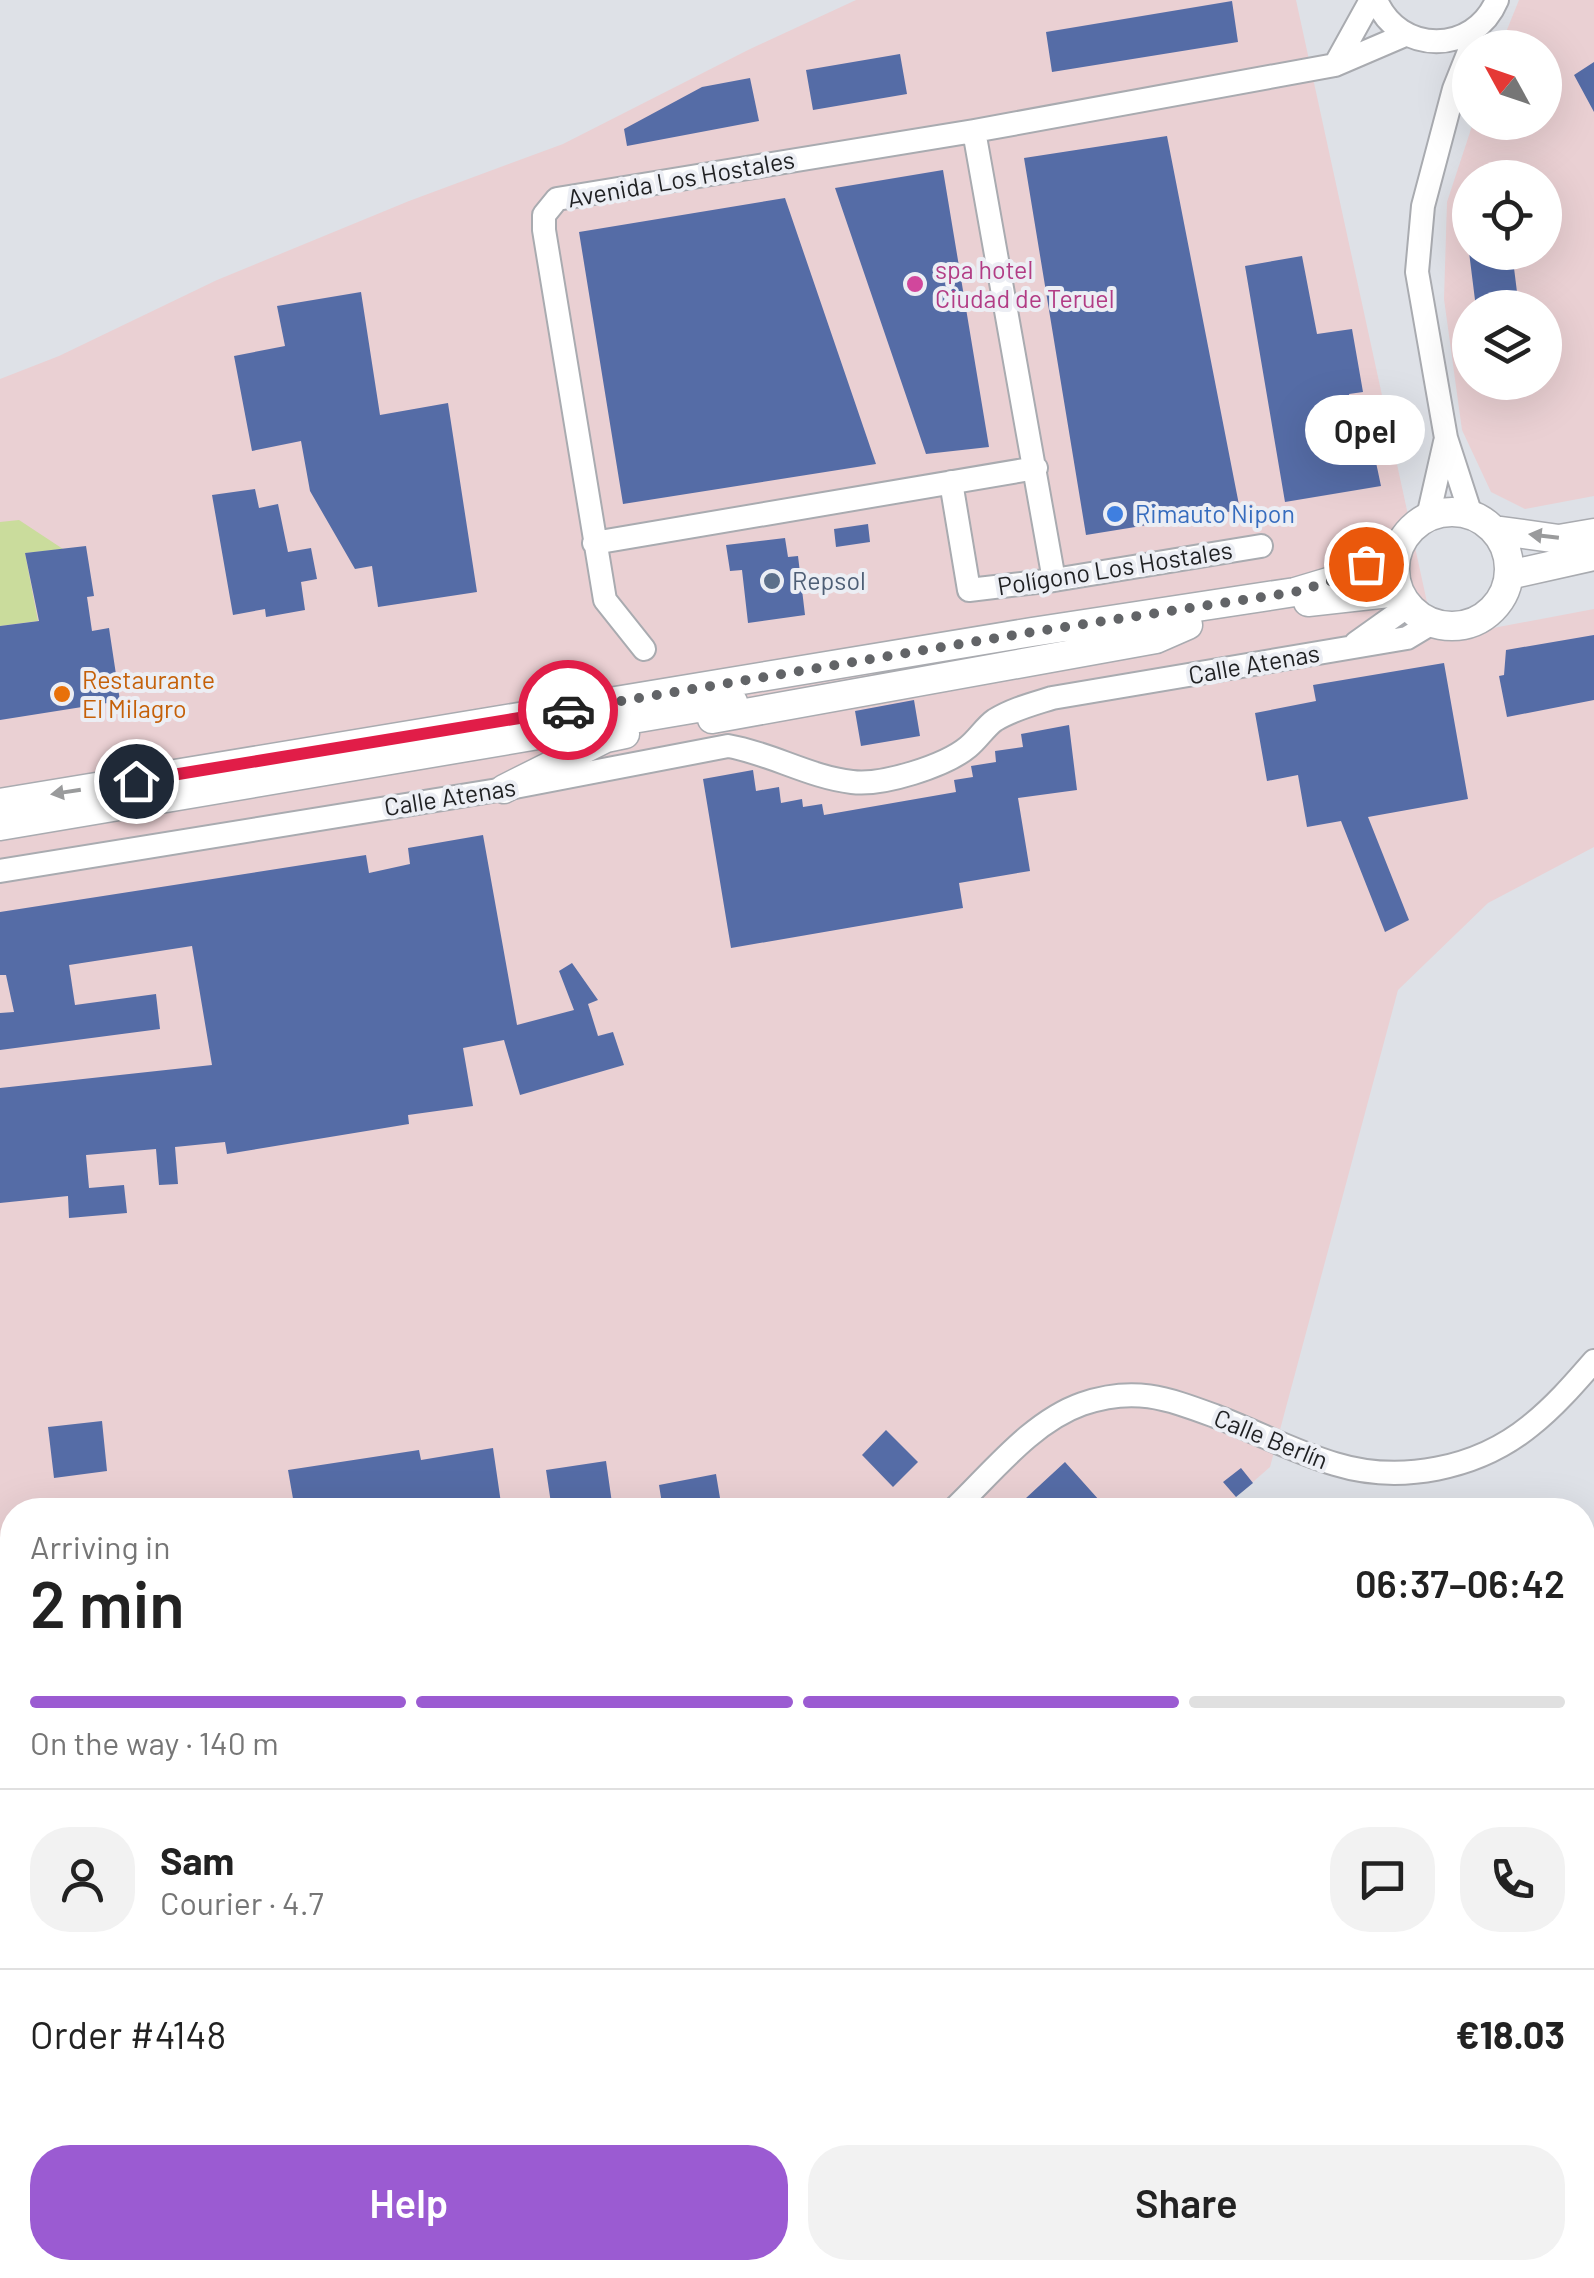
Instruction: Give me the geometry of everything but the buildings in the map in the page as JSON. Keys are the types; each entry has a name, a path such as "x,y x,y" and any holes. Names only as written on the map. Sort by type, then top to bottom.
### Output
{"main road":[{"path":"1483,523 1508,558 1509,575 1501,598 1479,620 1464,625 1432,623 1403,599 1394,567 1405,536 1428,517 1457,512 1483,523 1559,539 1594,533"},
{"path":"0,803 1295,592 1335,580 1398,549"},
{"path":"1509,575 1594,556"},
{"path":"0,826 1330,598 1403,599"},
{"path":"504,789 606,738 1156,639 1188,624"}],"street":[{"path":"1335,65 1374,0 1385,17 1405,34 1435,43 1452,40"},
{"path":"1480,30 1498,0"},
{"path":"1335,65 1405,34"},
{"path":"1435,43 1452,84"},
{"name":"Avenida Los Hostales","path":"644,649 605,600 544,230 544,215 557,199 974,132 1335,65"},
{"path":"1452,97 1423,206 1417,272 1446,438 1483,523"},
{"path":"974,132 1054,580"},
{"path":"1428,517 1446,438"},
{"path":"594,543 1036,468"},
{"name":"Polígono Los Hostales","path":"952,482 969,590 1261,546"},
{"name":"Calle Atenas","path":"1349,648 1403,599"},
{"name":"Calle Atenas","path":"0,871 504,789 728,746 856,783 912,773 945,760 966,749 994,721 1022,706 1407,638 1432,623"},
{"name":"Calle Berlín","path":"966,1498 1047,1423 1068,1410 1100,1399 1150,1395 1338,1465 1399,1474 1458,1462 1512,1439 1546,1412 1594,1361"}],"shaded area":[{"path":"856,0 1296,0 1435,639 1594,609 1594,847 1488,903 1398,990 1270,1467 1235,1498 0,1498 0,379 59,356 217,280 409,201 563,144"},
{"path":"1519,0 1594,0 1594,496 1525,509 1491,492 1462,430 1458,400 1562,400 1562,290 1452,290 1452,357 1444,299 1447,202 1452,187 1452,270 1562,270 1562,160 1461,160 1467,140 1562,140 1562,30 1507,30"}],"green space":[{"path":"19,520 63,549 25,553 38,621 0,626 0,522"}],"way so far":[{"path":"568,710 1295,592 1335,580 1366,564"}],"place":[{"name":"spa hotel Ciudad de Teruel","path":"915,284"},
{"name":"Rimauto Nipon","path":"1115,514"},
{"name":"Opel","path":"1366,564"},
{"name":"Repsol","path":"772,581"},
{"name":"Restaurante El Milagro","path":"62,694"}],"route":[{"path":"136,781 568,710"}]}
